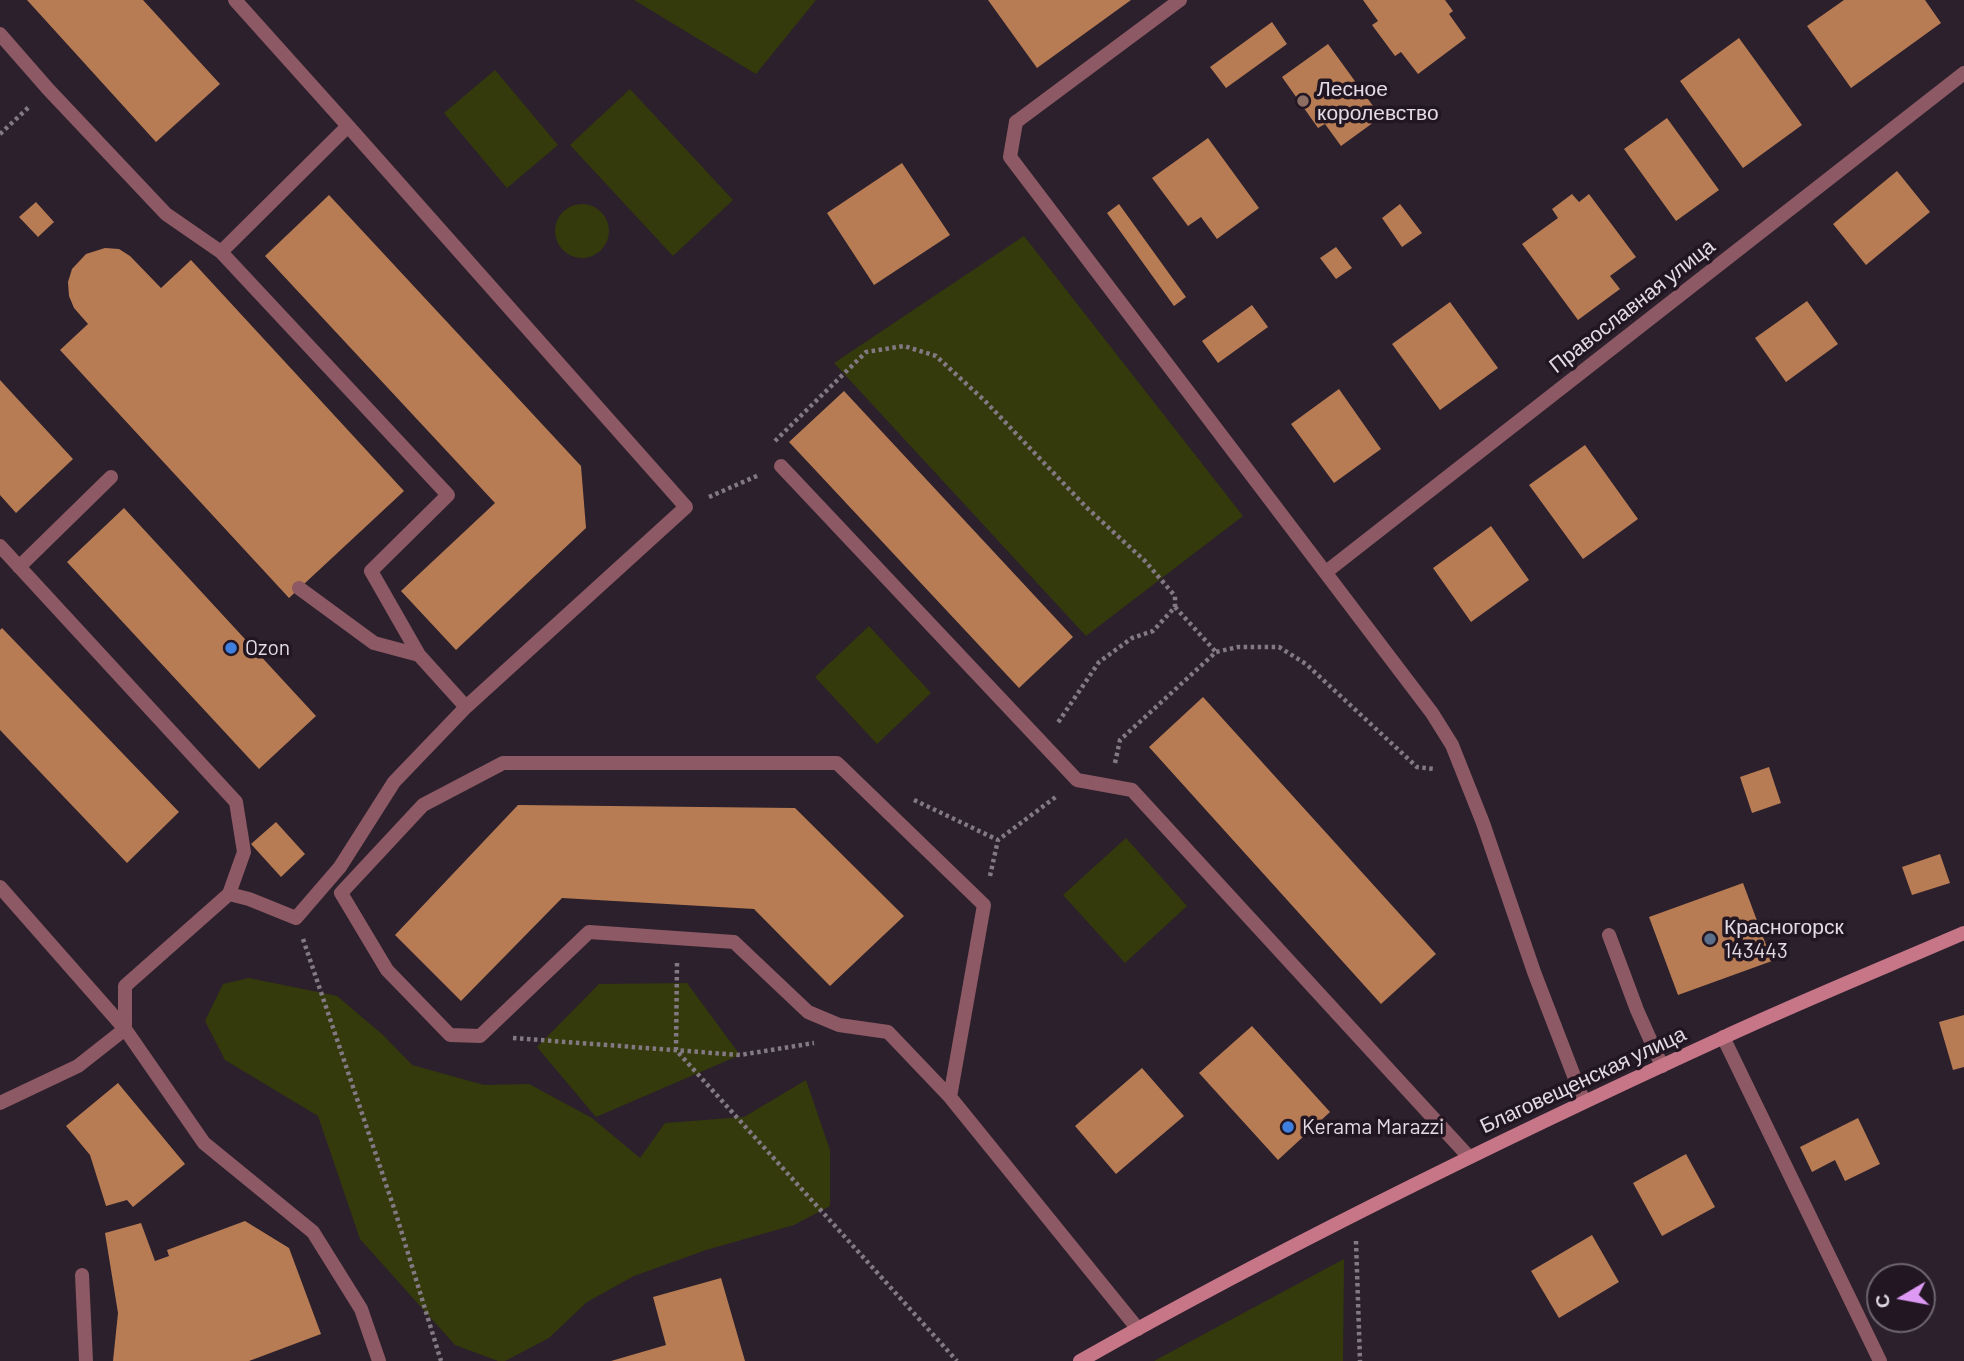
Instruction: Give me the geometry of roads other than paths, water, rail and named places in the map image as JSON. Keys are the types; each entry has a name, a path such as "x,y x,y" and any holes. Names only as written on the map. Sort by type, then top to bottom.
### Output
{"street":[{"path":"229,894 296,918 340,867 394,782 466,707 686,507 235,0"},
{"path":"1180,0 1016,122 1010,157 1432,713 1452,745 1584,1102"},
{"path":"0,34 166,214 220,253 448,495 371,571 419,655 466,707"},
{"name":"Православная улица","path":"1326,572 1964,73"},
{"path":"220,253 348,126"},
{"path":"781,466 1077,780 1132,790 1469,1157"},
{"path":"19,566 111,477"},
{"path":"0,546 236,802 243,852 229,894 125,986 125,1029"},
{"path":"299,588 374,643 419,655"},
{"path":"341,893 423,805 503,764 837,763 984,905 950,1097"},
{"path":"340,867 341,893 387,970 450,1035 480,1036 589,932 734,942 807,1012 839,1025 888,1032 950,1097 1138,1329"},
{"path":"0,887 125,1029 204,1143 313,1232 361,1309 379,1361"},
{"name":"Благовещенская улица","path":"1080,1361 1469,1157 1723,1037 1964,933"},
{"path":"1609,934 1637,1010 1662,1066"},
{"path":"0,1103 78,1066 125,1029"},
{"path":"1723,1037 1880,1361"},
{"path":"82,1275 86,1361"}],"place":[{"name":"Лесное королевство","path":"1303,101"},
{"name":"Ozon","path":"231,648"},
{"name":"Красногорск 143443","path":"1710,939"},
{"name":"Kerama Marazzi","path":"1288,1127"}]}
